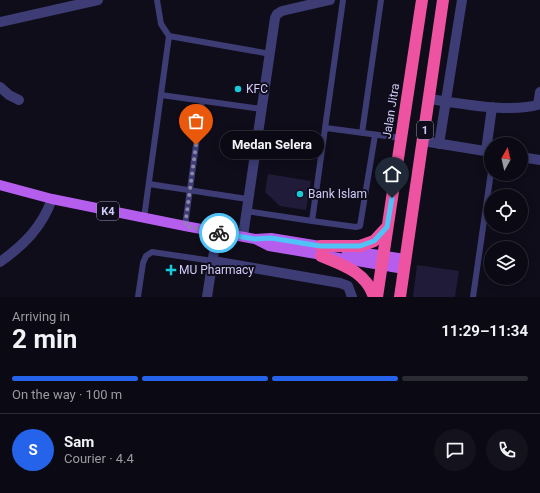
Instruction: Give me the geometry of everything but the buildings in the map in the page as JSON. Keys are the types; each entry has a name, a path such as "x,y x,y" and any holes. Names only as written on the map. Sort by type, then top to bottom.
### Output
{"highway":[{"name":"Jalan Jitra","path":"377,297 422,0"},
{"name":"1","path":"400,297 443,0"},
{"path":"320,251 360,246 374,241 387,227"},
{"path":"320,251 361,276 370,286 374,297"}],"main road":[{"name":"K4","path":"0,185 52,199 185,226 255,239 271,238 320,251 405,264"}],"street":[{"path":"0,22 98,0"},
{"path":"242,236 271,54 275,18 277,14 282,11 330,0"},
{"path":"439,144 462,0"},
{"path":"0,88 19,100"},
{"path":"429,99 509,108 539,104 540,92"},
{"path":"489,137 492,107"},
{"path":"423,141 484,151"},
{"path":"528,158 540,160"},
{"path":"0,262 31,236 46,215 52,199"},
{"path":"207,297 217,232"},
{"path":"213,261 340,283 348,286 352,297"}],"lane":[{"path":"144,218 150,184 169,36 161,24 157,0"},
{"path":"312,221 344,0"},
{"path":"362,133 381,0"},
{"path":"169,36 271,54"},
{"path":"161,95 262,109"},
{"path":"185,226 202,101"},
{"path":"326,128 401,138"},
{"path":"246,211 356,227 360,226 375,135"},
{"path":"473,297 490,181"},
{"path":"150,184 247,199"},
{"path":"138,297 143,263 146,256 152,252 213,261"}],"way so far":[{"path":"196,145 185,226 219,233"}],"place":[{"name":"KFC","path":"238,89"},
{"name":"Medan Selera","path":"196,145"},
{"name":"Bank Islam","path":"300,194"},
{"name":"MU Pharmacy","path":"171,270"}],"route":[{"path":"219,233 255,239 271,238 320,246 360,246 374,241 387,227 392,198"}]}
